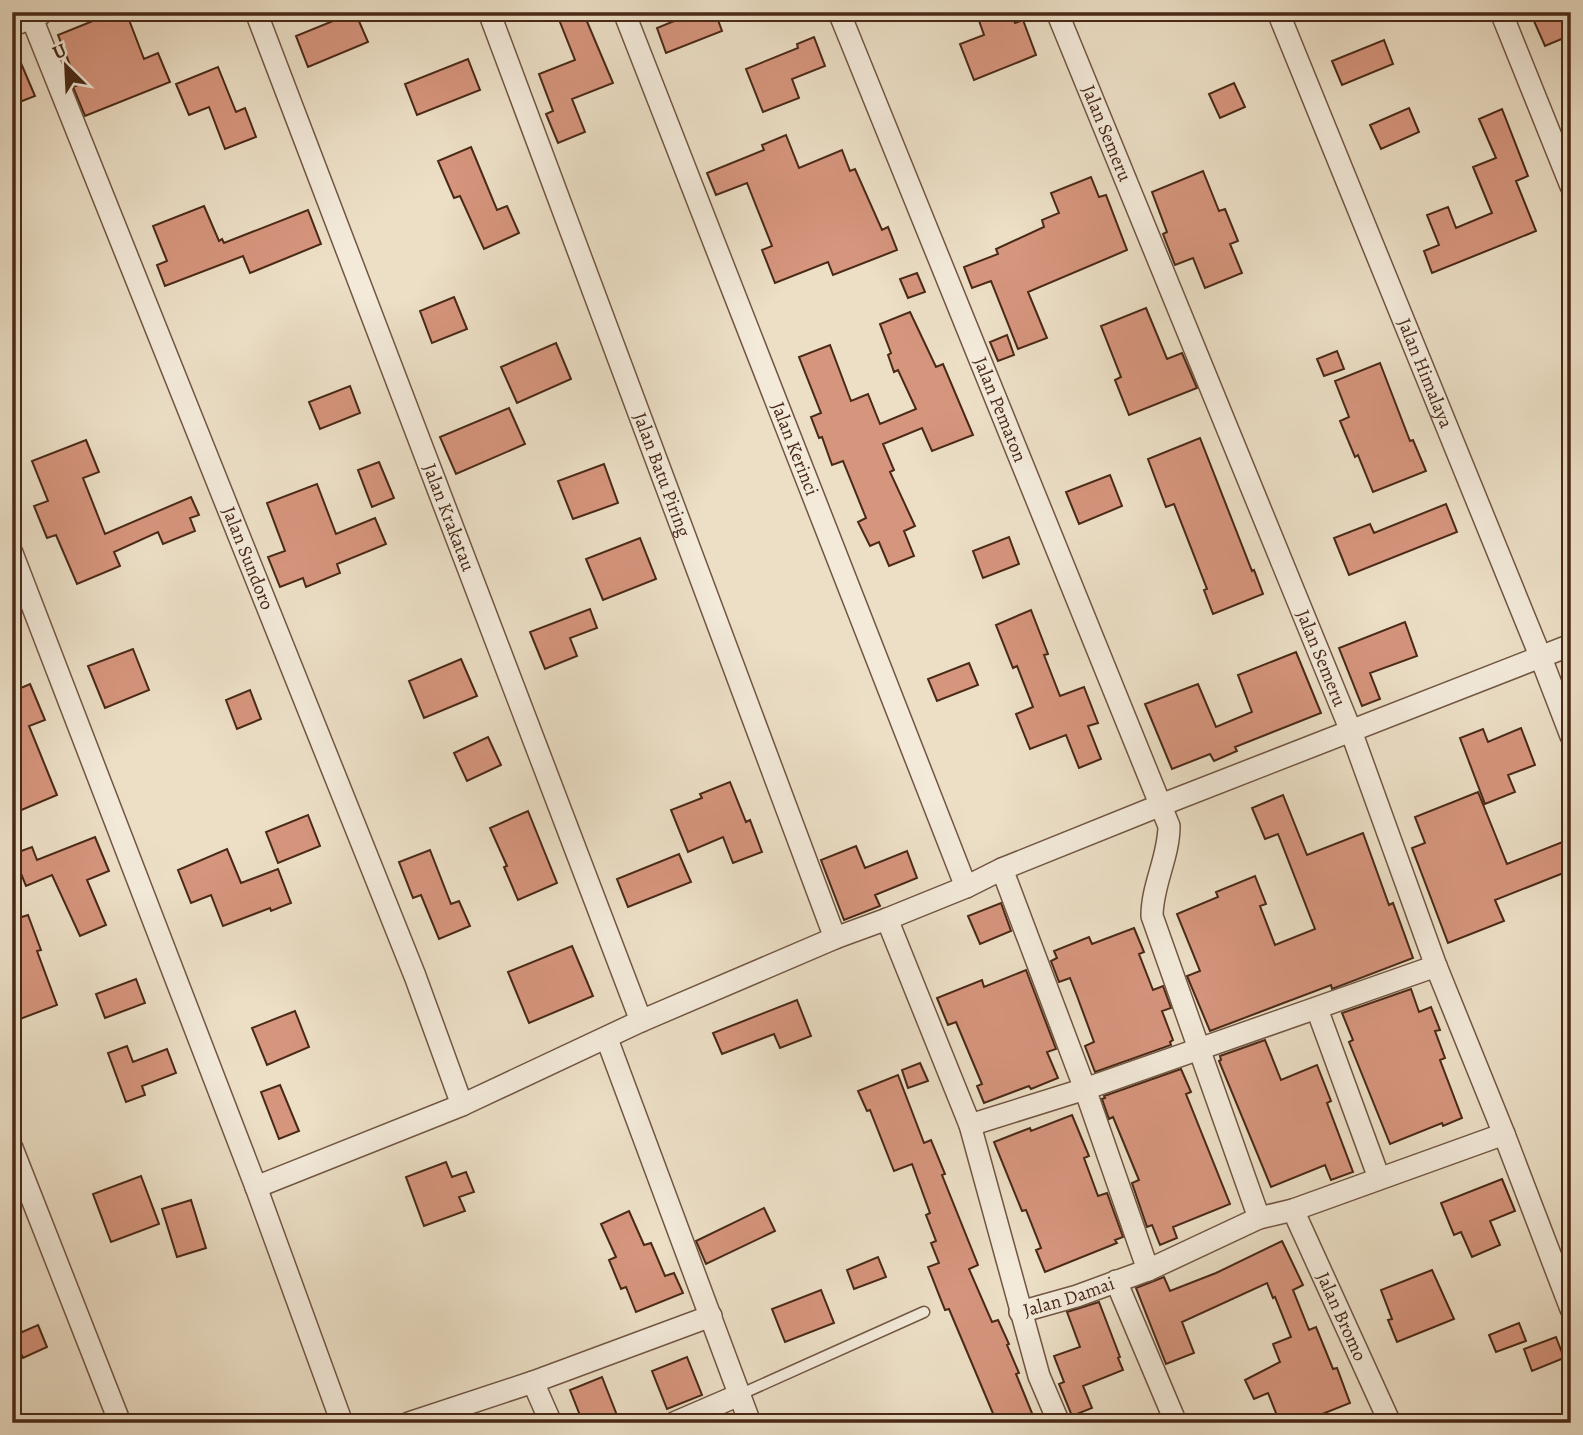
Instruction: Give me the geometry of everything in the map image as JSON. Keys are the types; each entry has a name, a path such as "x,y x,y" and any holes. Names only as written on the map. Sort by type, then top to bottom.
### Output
{"street":[{"name":"Jalan Krakatau","path":"256,12 640,1021"},
{"name":"Jalan Batu Piring","path":"489,12 835,938"},
{"name":"Jalan Kerinci","path":"624,12 966,887"},
{"name":"Jalan Pematon","path":"839,12 1169,826 1169,840 1152,901 1152,916 1259,1218"},
{"name":"Jalan Semeru","path":"1057,12 1351,731 1436,966 1571,1309"},
{"name":"Jalan Himalaya","path":"1278,12 1571,736"},
{"path":"1501,12 1571,186"},
{"name":"Jalan Sundoro","path":"28,17 415,976 462,1105"},
{"path":"12,553 256,1187 342,1423"},
{"path":"256,1187 462,1105 607,1039 640,1021 835,938 966,887 1002,869 1571,645"},
{"path":"1002,869 1085,1089 1148,1270"},
{"name":"Jalan Damai","path":"887,919 970,1125 1020,1312 1077,1296 1148,1270 1259,1218 1293,1210 1504,1134"},
{"path":"970,1125 1085,1089 1436,966"},
{"path":"1317,1009 1379,1178"},
{"path":"607,1039 750,1423"},
{"path":"12,1148 120,1423"},
{"name":"Jalan Bromo","path":"1293,1210 1390,1423"},
{"path":"1116,1281 1176,1423"},
{"path":"1020,1312 1039,1376 1059,1423"},
{"path":"409,1423 533,1382 711,1316"},
{"path":"533,1382 551,1423"},
{"path":"674,1423 739,1395"}],"lane":[{"path":"739,1395 924,1312"}],"building":[{"path":"115,12 126,12 144,59 158,53 170,82 85,116 73,87 78,85 58,35"},
{"path":"355,12 368,42 308,67 296,36"},
{"path":"556,12 583,12 613,83 572,99 585,132 558,143 546,114 553,111 539,74 575,60"},
{"path":"696,12 715,12 722,31 666,53 657,28"},
{"path":"976,12 1011,12 1015,23 1023,20 1036,55 974,80 960,44 984,35"},
{"path":"1530,12 1571,12 1571,35 1545,46"},
{"path":"814,37 825,66 792,79 799,98 763,112 746,69 798,48 797,44"},
{"path":"1384,40 1393,64 1342,85 1332,61"},
{"path":"12,42 35,96 12,105"},
{"path":"468,59 480,90 417,115 405,84"},
{"path":"218,67 236,112 245,108 256,137 225,149 209,107 189,115 176,84"},
{"path":"1234,83 1245,107 1220,118 1209,94"},
{"path":"1409,108 1419,132 1381,149 1370,125"},
{"path":"1502,109 1528,176 1516,181 1536,231 1432,273 1424,251 1439,245 1427,215 1448,207 1456,228 1492,213 1473,167 1496,158 1479,119"},
{"path":"786,135 799,168 842,150 850,171 855,169 882,230 888,227 897,250 833,275 828,262 775,283 762,250 772,246 747,183 716,195 707,173 764,150 762,145"},
{"path":"471,147 497,210 507,206 519,233 484,249 460,196 454,198 438,161"},
{"path":"1203,171 1219,211 1225,209 1238,241 1230,244 1242,273 1205,288 1193,258 1175,265 1163,234 1167,232 1152,192"},
{"path":"1091,177 1099,197 1106,195 1127,250 1028,292 1047,338 1018,349 991,281 972,288 964,267 998,254 996,249 1044,227 1042,220 1059,213 1051,193"},
{"path":"204,206 219,241 222,239 224,243 308,210 321,244 250,273 243,256 165,286 157,265 167,261 153,226"},
{"path":"917,273 925,292 908,298 900,279"},
{"path":"454,297 467,329 432,343 420,311"},
{"path":"1146,308 1167,359 1182,353 1197,388 1129,415 1115,380 1121,377 1101,326"},
{"path":"910,312 936,367 943,364 973,435 932,451 922,428 883,444 894,470 890,472 915,526 904,531 914,556 889,566 879,542 870,546 858,522 866,518 843,461 832,465 822,437 819,438 811,417 821,413 799,357 830,345 851,401 868,394 880,424 916,409 898,370 894,372 888,355 891,353 880,324"},
{"path":"1007,335 1014,355 998,361 990,342"},
{"path":"556,343 571,379 517,403 501,367"},
{"path":"1337,351 1344,369 1324,376 1317,359"},
{"path":"1380,363 1410,441 1413,440 1426,471 1373,492 1340,421 1349,417 1335,381"},
{"path":"350,386 360,413 320,429 309,402"},
{"path":"509,408 525,444 456,474 440,437"},
{"path":"1200,438 1263,594 1213,614 1204,590 1207,589 1174,504 1166,507 1148,459"},
{"path":"86,440 99,472 83,478 105,534 191,497 199,515 190,518 195,531 163,544 158,532 114,552 120,566 77,584 56,535 47,538 34,506 48,501 32,461"},
{"path":"379,462 394,498 372,507 358,470"},
{"path":"604,464 618,503 573,519 558,481"},
{"path":"1110,475 1122,506 1079,524 1066,492"},
{"path":"317,484 336,534 375,518 386,544 337,564 340,573 306,587 303,578 280,587 268,557 285,551 267,503"},
{"path":"1446,504 1457,532 1349,575 1334,538 1370,524 1374,533"},
{"path":"1009,537 1019,564 983,578 973,551"},
{"path":"640,538 656,579 603,600 586,559"},
{"path":"590,609 597,628 570,638 577,656 545,669 530,632"},
{"path":"1031,610 1060,696 1084,687 1098,723 1088,726 1101,759 1079,768 1066,735 1030,749 1016,714 1033,707 1017,666 1013,668 996,625"},
{"path":"1405,622 1417,656 1370,673 1380,699 1362,706 1339,648"},
{"path":"133,649 149,690 105,708 88,666"},
{"path":"1296,652 1321,713 1235,747 1237,751 1214,761 1210,754 1172,769 1145,704 1198,684 1216,727 1252,712 1238,675"},
{"path":"461,659 477,696 424,718 409,681"},
{"path":"969,663 978,685 937,701 928,679"},
{"path":"30,684 45,720 29,726 57,795 12,814 12,687 14,691"},
{"path":"250,690 261,719 237,729 226,700"},
{"path":"1521,728 1535,765 1508,775 1515,792 1485,804 1460,738 1483,729 1488,742"},
{"path":"488,737 501,765 467,781 454,753"},
{"path":"730,782 746,822 750,820 762,852 733,863 723,837 688,852 671,810 702,798 700,794"},
{"path":"1478,792 1507,864 1565,841 1571,857 1571,870 1495,900 1504,921 1448,943 1412,848 1425,843 1415,817"},
{"path":"1283,795 1307,855 1363,833 1389,905 1393,903 1413,958 1332,989 1331,985 1210,1031 1187,976 1200,971 1177,914 1218,897 1216,892 1255,876 1266,904 1260,906 1275,945 1315,929 1278,834 1265,839 1252,808"},
{"path":"528,811 557,883 518,900 490,828"},
{"path":"308,815 320,846 278,863 266,832"},
{"path":"95,837 109,871 87,880 106,925 80,936 52,875 26,886 13,854 32,847 37,860"},
{"path":"856,846 865,868 907,851 917,878 875,895 880,906 844,920 821,860"},
{"path":"227,849 241,883 278,869 291,903 223,926 211,895 191,903 178,870"},
{"path":"430,850 451,904 459,901 470,926 439,939 421,895 413,898 399,862"},
{"path":"679,854 691,882 628,907 617,879"},
{"path":"1001,903 1011,931 980,944 968,916"},
{"path":"28,915 41,950 37,951 57,1005 12,1022 12,920"},
{"path":"1134,928 1144,952 1139,954 1153,990 1163,986 1171,1008 1162,1011 1173,1040 1171,1045 1095,1072 1085,1046 1094,1042 1070,978 1059,982 1051,961 1057,958 1054,951 1089,937 1092,944"},
{"path":"572,946 593,996 529,1023 508,972"},
{"path":"1026,970 1056,1049 1047,1052 1058,1078 984,1103 977,1086 982,1084 956,1022 948,1025 937,998 982,980 984,987"},
{"path":"136,979 145,1003 105,1018 96,994"},
{"path":"1411,989 1419,1012 1431,1007 1440,1030 1435,1031 1445,1058 1440,1060 1462,1118 1390,1144 1349,1042 1353,1040 1342,1013"},
{"path":"797,1000 811,1036 780,1048 774,1034 722,1054 713,1033"},
{"path":"295,1011 309,1047 267,1065 252,1028"},
{"path":"1265,1040 1281,1080 1317,1065 1331,1101 1327,1103 1353,1172 1331,1180 1325,1165 1271,1187 1219,1061 1220,1056"},
{"path":"127,1046 133,1062 167,1049 176,1073 142,1086 145,1095 126,1102 108,1053"},
{"path":"920,1063 928,1081 908,1088 902,1070"},
{"path":"1181,1069 1191,1092 1186,1094 1230,1204 1173,1227 1177,1238 1160,1245 1152,1225 1147,1227 1132,1183 1139,1180 1113,1117 1109,1119 1102,1099"},
{"path":"898,1075 924,1143 931,1140 945,1174 942,1175 978,1265 969,1269 992,1322 998,1320 1009,1344 1007,1345 1019,1373 1016,1374 1036,1423 997,1423 949,1309 945,1310 928,1267 939,1263 931,1243 936,1241 926,1215 930,1213 912,1164 894,1171 870,1110 867,1111 858,1091"},
{"path":"280,1085 299,1131 279,1139 261,1092"},
{"path":"1072,1115 1089,1156 1084,1158 1098,1196 1107,1193 1123,1237 1115,1240 1117,1243 1045,1272 1036,1250 1041,1248 1026,1210 1022,1211 994,1142"},
{"path":"446,1162 452,1177 466,1172 474,1192 459,1197 465,1211 424,1226 406,1177"},
{"path":"141,1176 159,1224 111,1242 93,1194"},
{"path":"1502,1179 1515,1211 1490,1221 1500,1245 1472,1257 1461,1232 1454,1235 1441,1203"},
{"path":"191,1200 206,1248 177,1257 162,1209"},
{"path":"764,1208 775,1231 706,1264 696,1241"},
{"path":"629,1211 644,1245 651,1243 665,1276 674,1273 683,1293 636,1312 626,1287 621,1289 609,1260 616,1257 601,1224"},
{"path":"1282,1241 1303,1285 1293,1290 1309,1330 1316,1327 1333,1369 1337,1368 1350,1403 1312,1418 1314,1423 1280,1423 1268,1393 1254,1399 1245,1380 1280,1362 1273,1344 1291,1337 1267,1283 1182,1322 1194,1353 1166,1364 1136,1288 1164,1277 1170,1291 1216,1273"},
{"path":"878,1257 886,1277 854,1289 847,1270"},
{"path":"1432,1270 1454,1319 1397,1342 1388,1320 1392,1319 1381,1290"},
{"path":"821,1290 834,1323 785,1342 772,1309"},
{"path":"1099,1302 1123,1370 1083,1386 1092,1408 1072,1416 1059,1384 1064,1382 1054,1356 1080,1347 1067,1312"},
{"path":"1519,1323 1526,1341 1496,1352 1489,1335"},
{"path":"38,1325 47,1347 23,1358 13,1336"},
{"path":"1556,1337 1564,1358 1532,1371 1524,1349"},
{"path":"687,1357 702,1395 667,1409 652,1371"},
{"path":"602,1377 620,1423 583,1423 570,1390"}]}
